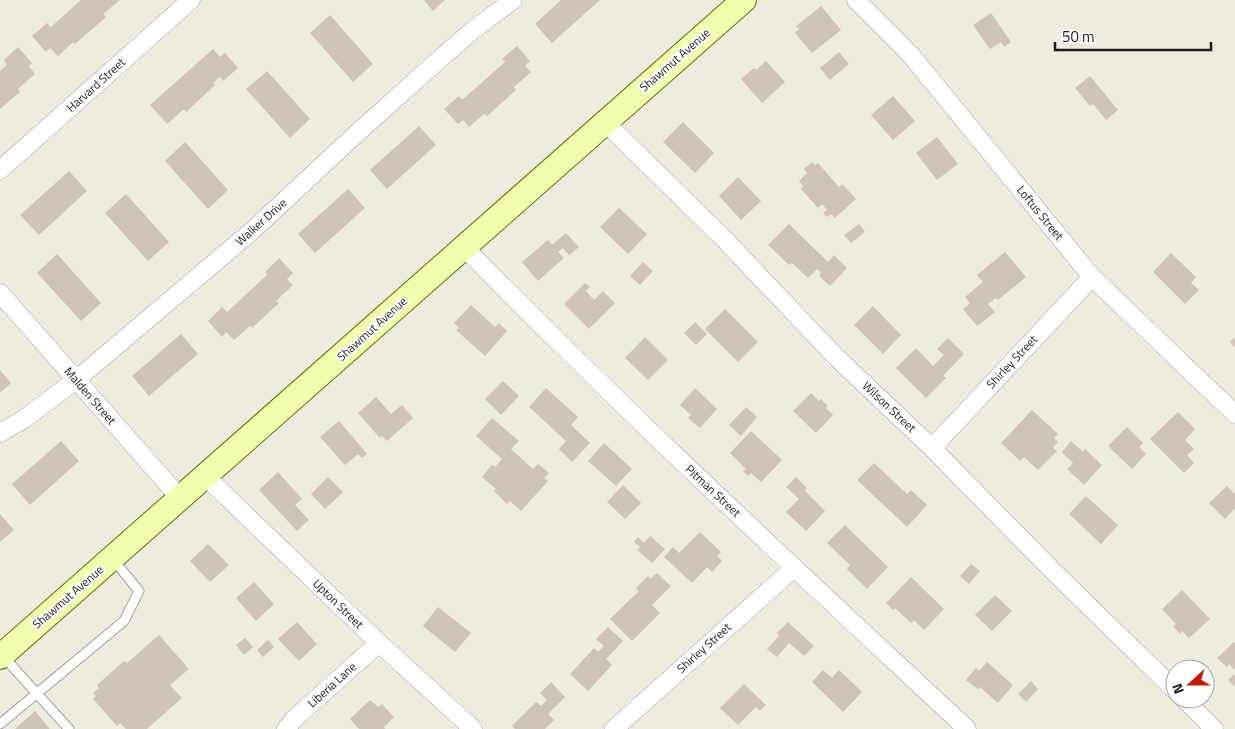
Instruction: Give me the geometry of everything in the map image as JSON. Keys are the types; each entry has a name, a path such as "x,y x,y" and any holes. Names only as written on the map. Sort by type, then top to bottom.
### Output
{"main road":[{"name":"Shawmut Avenue","path":"1,656 744,0"}],"street":[{"name":"Harvard Street","path":"0,170 191,0"},
{"name":"Walker Drive","path":"0,433 24,419 76,380 253,230 334,154 473,30 513,0"},
{"name":"Loftus Street","path":"856,0 910,54 1092,277 1235,414"},
{"name":"Wilson Street","path":"605,122 726,241 836,357 932,448 1055,573 1165,680"},
{"name":"Pitman Street","path":"464,247 554,338 794,568 966,729"},
{"name":"Shirley Street","path":"932,448 1092,277"},
{"name":"Malden Street","path":"0,293 180,498"},
{"name":"Upton Street","path":"205,476 379,643 472,729"},
{"name":"Shirley Street","path":"614,729 794,568"},
{"name":"Liberia Lane","path":"286,729 294,719 379,643"},
{"path":"1194,709 1214,729"}],"lane":[{"path":"0,724 124,621 139,591 112,558"},
{"path":"1,656 37,694 63,727"}],"building":[{"path":"81,0 120,0 103,14 106,17 58,56 50,48 46,52 32,36 47,23 51,27"},
{"path":"424,0 445,0 433,11"},
{"path":"561,0 600,0 552,43 535,24"},
{"path":"821,6 841,30 812,53 795,33 799,29 796,26"},
{"path":"991,13 1011,42 1004,47 1001,42 990,49 973,25"},
{"path":"330,15 373,64 353,82 310,33"},
{"path":"517,46 530,61 525,66 531,72 514,87 516,90 487,116 484,114 469,127 463,120 458,124 444,109 459,96 462,100 505,62 502,59"},
{"path":"18,47 32,63 29,66 35,74 18,89 20,92 0,109 0,71 7,65 4,60"},
{"path":"213,49 220,57 225,53 238,68 223,81 220,77 213,83 215,85 186,112 184,109 167,124 150,105"},
{"path":"839,52 849,64 830,80 820,68"},
{"path":"766,61 785,82 762,103 741,79"},
{"path":"267,71 310,119 290,138 246,89"},
{"path":"1090,76 1118,110 1106,120 1093,104 1090,106 1075,88"},
{"path":"893,96 915,121 893,140 871,115"},
{"path":"683,122 714,153 695,173 663,142"},
{"path":"419,126 436,145 387,189 370,170"},
{"path":"937,137 958,164 937,180 916,153"},
{"path":"185,142 228,190 208,209 165,161"},
{"path":"812,162 815,165 818,163 839,187 842,184 856,199 835,218 831,214 827,217 823,213 827,210 822,204 818,208 801,189 803,186 799,181 807,173 804,169"},
{"path":"69,171 87,191 39,235 20,215"},
{"path":"738,177 761,201 741,220 719,196"},
{"path":"348,189 365,208 315,253 298,234"},
{"path":"126,194 169,242 148,261 105,213"},
{"path":"619,208 647,234 628,254 600,227"},
{"path":"789,224 828,262 834,255 847,268 830,286 819,276 821,273 817,269 808,278 792,263 789,265 768,245"},
{"path":"859,224 865,232 851,243 844,235"},
{"path":"566,233 579,247 569,255 563,248 558,252 564,258 538,281 522,262 548,240 552,245"},
{"path":"1005,252 1026,277 998,300 996,298 988,304 995,312 977,326 963,309 970,303 965,297 983,282 977,275"},
{"path":"1171,253 1196,277 1191,283 1199,290 1185,304 1153,272"},
{"path":"57,254 101,303 81,321 37,273"},
{"path":"279,258 293,273 287,279 293,285 276,301 279,303 252,328 250,326 234,340 226,332 222,337 208,321 222,307 227,312 267,275 265,272"},
{"path":"643,262 653,271 640,285 630,276"},
{"path":"585,283 590,287 586,291 594,300 603,291 615,303 589,329 564,304"},
{"path":"471,305 495,327 499,323 507,331 485,356 456,330 459,328 454,323"},
{"path":"873,306 901,335 883,354 854,325"},
{"path":"725,309 758,342 738,362 705,329"},
{"path":"695,322 707,334 696,345 684,333"},
{"path":"181,334 198,354 149,396 132,376"},
{"path":"645,337 668,360 648,380 625,358"},
{"path":"1235,337 1235,348 1230,342"},
{"path":"948,338 964,354 943,376 946,378 926,398 896,368 916,348 933,366 944,355 937,349"},
{"path":"0,370 11,383 0,393"},
{"path":"503,381 519,396 501,415 485,399"},
{"path":"546,388 578,417 571,425 590,443 572,462 559,449 566,441 529,407"},
{"path":"695,388 717,409 700,428 688,418 691,415 680,405"},
{"path":"811,393 828,406 826,408 833,415 816,433 793,411"},
{"path":"376,397 391,414 402,405 413,418 387,441 382,436 380,438 358,413"},
{"path":"746,407 757,417 741,436 729,425"},
{"path":"1032,410 1058,434 1054,438 1058,442 1053,448 1057,451 1038,470 1024,457 1020,461 1001,443"},
{"path":"1178,412 1195,429 1185,440 1194,449 1187,455 1194,463 1184,473 1150,439"},
{"path":"492,418 519,441 511,449 533,469 538,464 549,473 544,478 548,481 521,511 510,501 507,504 494,491 496,489 482,477 492,465 495,467 502,459 476,436"},
{"path":"339,421 367,454 362,458 358,454 345,465 320,437"},
{"path":"1127,427 1143,443 1139,447 1146,454 1132,469 1108,446"},
{"path":"751,431 782,460 761,482 751,473 748,476 743,471 746,469 730,453"},
{"path":"61,441 79,461 30,505 12,484"},
{"path":"1071,441 1083,452 1085,449 1102,465 1084,485 1067,469 1073,463 1062,452"},
{"path":"604,443 632,469 616,486 588,461"},
{"path":"874,463 907,494 911,490 927,505 907,527 857,480"},
{"path":"278,472 302,499 295,505 309,520 297,531 259,490"},
{"path":"328,477 343,492 325,509 311,494"},
{"path":"796,477 807,488 805,491 825,511 806,531 786,512 799,499 786,487"},
{"path":"623,485 641,503 625,519 607,502"},
{"path":"1227,486 1235,494 1235,508 1225,519 1209,503"},
{"path":"1086,496 1118,525 1101,544 1069,514"},
{"path":"0,514 14,530 0,542"},
{"path":"845,525 888,567 867,589 847,569 850,565 827,543"},
{"path":"700,532 721,552 717,556 722,561 712,572 707,567 692,583 664,557 673,547 679,553"},
{"path":"650,536 665,549 652,563 637,550 640,547 634,542 638,537 644,543"},
{"path":"208,544 229,565 210,582 190,561"},
{"path":"971,564 980,571 969,584 960,576"},
{"path":"657,573 671,586 652,605 660,613 632,641 610,619 639,591 636,588 648,576 650,579"},
{"path":"911,577 944,609 924,630 914,620 911,623 895,608 893,610 886,603"},
{"path":"254,582 274,604 256,621 236,598"},
{"path":"1182,590 1210,619 1189,638 1182,631 1180,634 1173,626 1176,624 1162,609"},
{"path":"995,595 1012,611 992,631 975,615"},
{"path":"438,607 471,633 455,652 423,626"},
{"path":"297,622 317,644 299,661 278,639"},
{"path":"788,622 814,646 804,656 789,643 777,657 767,649 779,636 777,633"},
{"path":"608,627 623,641 606,659 612,665 588,691 570,674 594,648 598,652 604,646 596,639"},
{"path":"159,635 189,669 170,685 182,698 147,729 126,729 120,723 117,726 93,699 96,696 93,693 99,688 97,685 124,661 127,663"},
{"path":"245,638 253,647 244,655 236,645"},
{"path":"268,640 274,647 263,657 257,650"},
{"path":"1234,642 1235,670 1229,664 1227,667 1217,658"},
{"path":"987,662 1013,685 998,703 980,687 978,689 966,680 976,668 979,671"},
{"path":"823,670 832,678 839,670 862,692 843,712 812,682"},
{"path":"1235,674 1235,687 1228,680"},
{"path":"1031,681 1038,689 1026,702 1018,694"},
{"path":"551,682 565,697 548,714 554,720 545,729 515,729 512,726 536,702 541,706 547,700 540,693"},
{"path":"744,684 766,705 760,711 756,707 738,725 720,708"},
{"path":"370,700 378,707 382,704 394,717 384,727 385,729 359,729 350,719"},
{"path":"35,711 50,729 15,729"}]}
